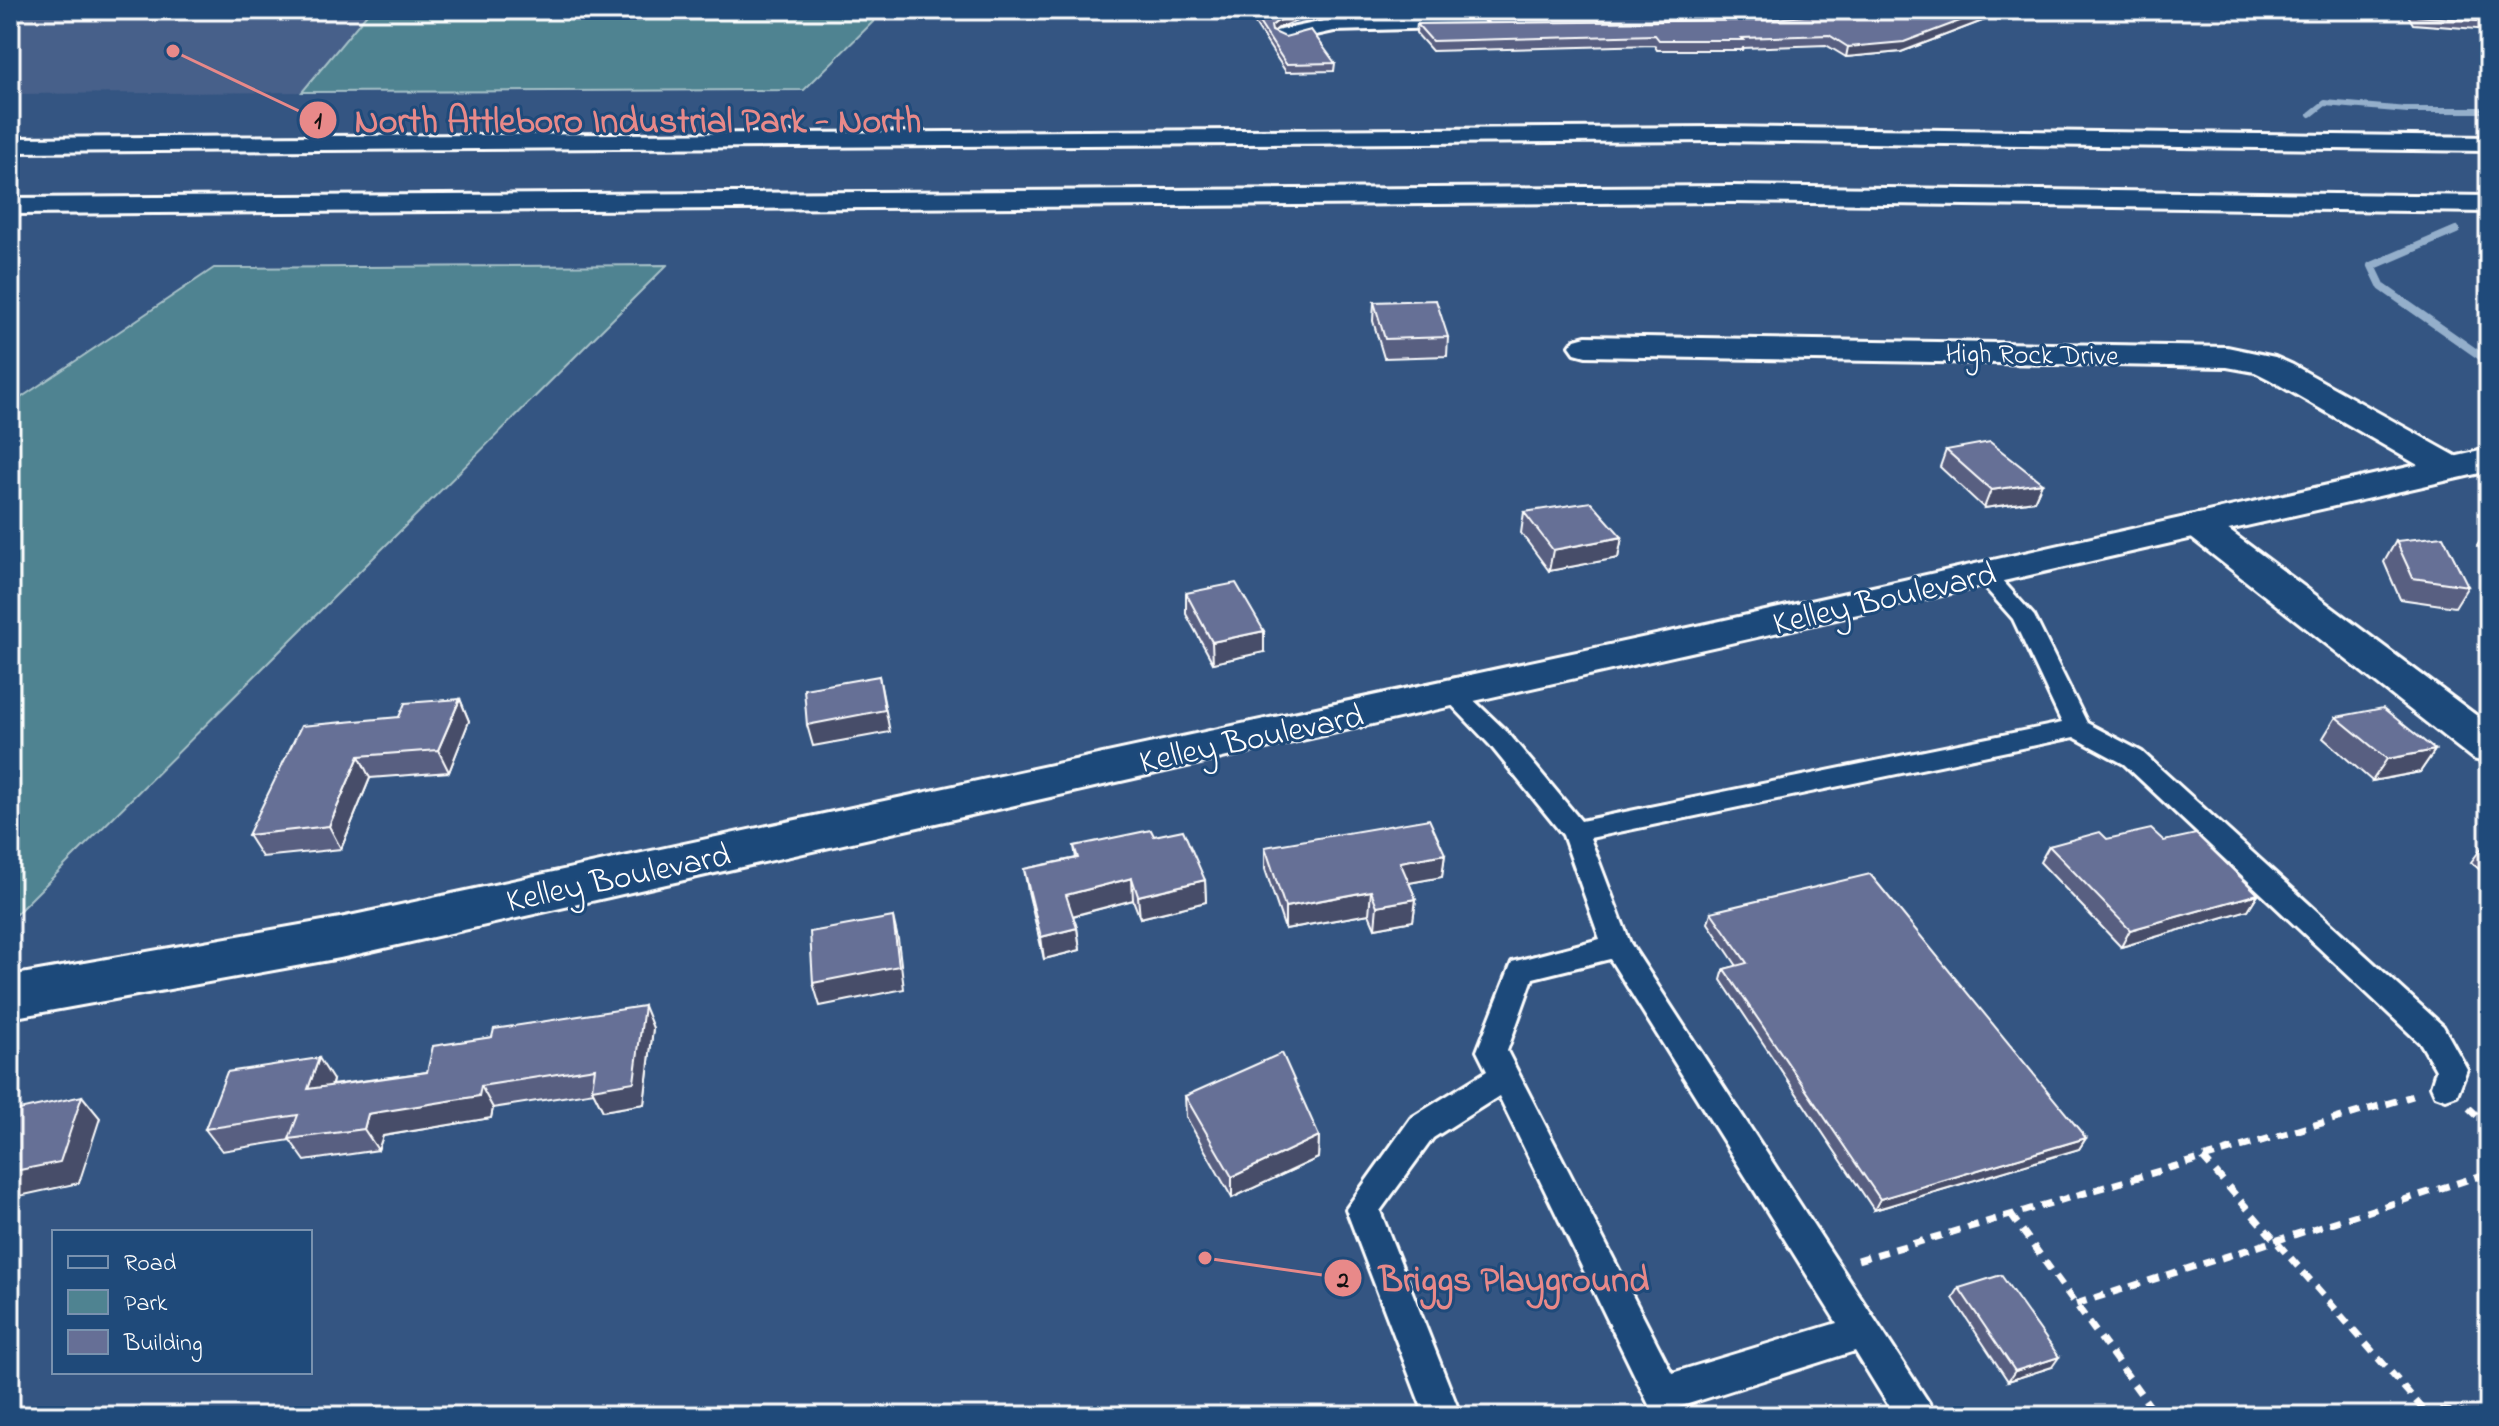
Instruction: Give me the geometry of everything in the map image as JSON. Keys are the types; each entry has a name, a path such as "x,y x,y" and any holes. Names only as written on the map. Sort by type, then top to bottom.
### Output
{"main road":[{"path":"1284,36 1355,17 1494,23"},
{"path":"10,145 1617,134 1991,135 2489,144"},
{"path":"10,206 1641,194 1981,195 2489,204"},
{"name":"High Rock Drive","path":"1586,346 2209,355 2237,358 2281,372 2469,464"},
{"name":"Kelley Boulevard","path":"10,997 340,938 1453,693 2469,464"},
{"path":"2198,525 2489,748"}],"lane":[{"path":"1984,574 2023,616 2077,728 2133,758 2432,1035 2452,1069 2446,1086"},
{"path":"1453,693 1499,739 1575,832 1617,946 1916,1416"},
{"path":"1575,832 2077,728"},
{"path":"1617,946 1522,970 1492,1051 1663,1394 1862,1332"},
{"path":"1443,1416 1363,1209 1422,1128 1505,1076"}],"path":[{"path":"1823,1270 2446,1086 2489,1127"},
{"path":"2203,1158 2426,1415 2441,1410 2480,1416"},
{"path":"2076,1304 2489,1173"},
{"path":"2011,1215 2157,1416"}],"shaded area":[{"path":"10,10 370,10 302,92 10,94"}],"green space":[{"path":"370,10 885,10 804,90 302,92"},
{"path":"667,265 10,920 10,405 214,268"}],"building":[{"path":"1251,10 1297,10 1299,13 1271,26 1272,31 1285,37 1311,30 1335,63 1286,64"},
{"path":"1866,10 1989,10 1904,42 1848,47 1829,35 1742,38 1744,40 1659,40 1655,35 1432,41 1417,24 1763,20"},
{"path":"2413,10 2489,10 2489,22 2417,16"},
{"path":"1436,300 1448,337 1385,339 1374,302"},
{"path":"1990,442 2042,483 1991,490 1946,450"},
{"path":"1591,502 1622,537 1553,550 1524,512"},
{"path":"2443,536 2468,586 2413,578 2396,541"},
{"path":"1236,583 1264,631 1212,642 1186,593"},
{"path":"879,676 885,710 807,725 804,689"},
{"path":"460,699 438,750 359,756 329,826 248,835 301,726 399,717 405,703"},
{"path":"2383,708 2435,750 2387,759 2336,717"},
{"path":"1429,819 1445,854 1400,862 1416,899 1377,906 1371,891 1285,907 1265,847"},
{"path":"2151,829 2164,841 2196,834 2258,894 2130,930 2049,846 2100,832 2107,839"},
{"path":"1151,830 1154,836 1183,830 1205,880 1138,896 1132,878 1066,895 1077,928 1041,937 1024,869 1078,858 1074,846"},
{"path":"1870,874 2086,1138 1880,1199 1724,969 1747,963 1711,912"},
{"path":"893,917 899,966 813,983 810,932"},
{"path":"644,1006 634,1082 592,1089 595,1068 481,1086 479,1096 368,1114 364,1129 289,1139 298,1115 205,1129 227,1072 319,1058 308,1089 427,1072 433,1046 492,1037 494,1029"},
{"path":"1282,1053 1319,1136 1232,1177 1185,1096"},
{"path":"82,1096 60,1162 10,1172 10,1112"},
{"path":"2001,1275 2059,1357 2015,1371 1959,1288"}],"waterway":[{"path":"2311,114 2325,103 2408,110 2489,110"},
{"path":"2456,230 2372,266 2382,287 2489,362"}],"place":[{"name":"North Attleboro Industrial Park - North","path":"173,51"},
{"name":"Briggs Playground","path":"1205,1258"}]}
